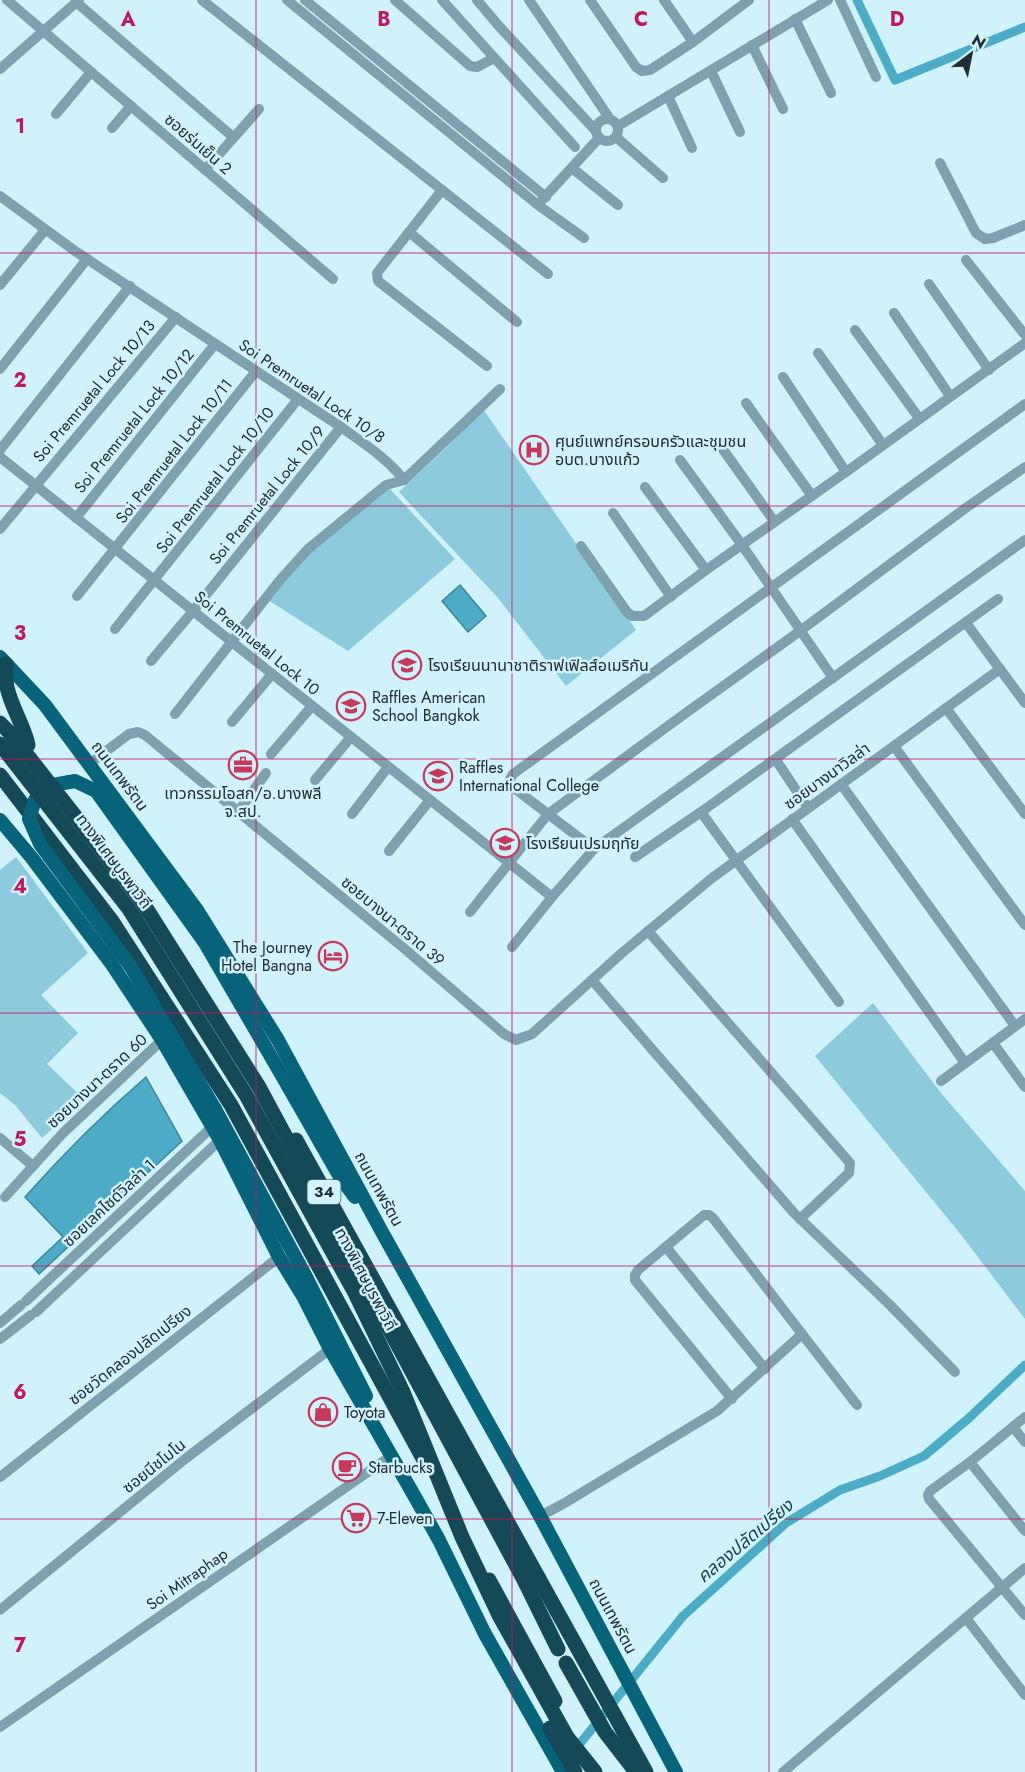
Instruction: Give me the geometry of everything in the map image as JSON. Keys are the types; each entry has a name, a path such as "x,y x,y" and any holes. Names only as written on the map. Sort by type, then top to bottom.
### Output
{"highway":[{"path":"3,660 7,688 28,745"},
{"name":"34","path":"0,714 28,745 146,896 264,1083 646,1772"},
{"name":"ทางพิเศษบูรพาวิถี","path":"0,723 141,900 259,1087 524,1580 558,1649"},
{"name":"ทางพิเศษบูรพาวิถี","path":"0,744 129,909 246,1095 360,1303 404,1392 462,1537 495,1606 571,1737"},
{"path":"0,758 57,827 122,914 238,1100 348,1297 396,1395 454,1541 491,1619 575,1772"},
{"name":"34","path":"0,776 112,921 231,1105 571,1737"},
{"path":"566,1663 605,1732 636,1772"},
{"path":"571,1737 591,1770"}],"main road":[{"name":"ถนนเทพรัตน","path":"3,660 45,705 198,910 278,1040 540,1516 676,1772"},
{"path":"380,1438 369,1401 215,1109 131,968 40,844 29,819 35,800 53,785 75,781 96,791 205,943 340,1177 382,1232"},
{"path":"0,820 32,858 111,963 162,1040 220,1140 279,1257 439,1540 485,1634 560,1766"}],"street":[{"name":"ซอยร่มเย็น 2","path":"7,0 333,279"},
{"path":"202,0 548,274"},
{"path":"287,0 369,59"},
{"path":"305,0 369,59 584,238"},
{"path":"395,0 470,66 477,67 494,58"},
{"path":"442,0 575,147"},
{"path":"477,0 597,134 606,141 615,127 828,0"},
{"path":"529,0 615,127 663,178"},
{"path":"590,0 636,67 642,71 650,70 693,42 742,2"},
{"path":"664,0 693,42"},
{"path":"840,0 876,77"},
{"path":"0,69 77,1 233,137"},
{"path":"795,19 831,93"},
{"path":"752,45 783,109"},
{"path":"711,71 740,132"},
{"path":"56,114 91,72"},
{"path":"668,96 692,148"},
{"path":"112,128 131,106"},
{"path":"205,170 259,109"},
{"path":"542,201 572,168 597,134 600,121 615,127"},
{"path":"940,163 976,233 985,239 993,238 1025,225"},
{"path":"572,168 618,205"},
{"path":"442,190 377,273 378,281 487,366"},
{"name":"Soi Premruetal Lock 10/8","path":"2,202 341,426 382,457 396,469 404,480"},
{"path":"0,285 45,230"},
{"path":"409,232 517,322"},
{"path":"0,369 87,258"},
{"path":"966,260 1025,335"},
{"path":"929,284 989,369"},
{"path":"0,450 130,286"},
{"path":"894,313 950,396"},
{"name":"Soi Premruetal Lock 10/13","path":"0,529 176,316"},
{"path":"855,330 919,418"},
{"path":"580,546 627,612 632,616 644,616 1025,343"},
{"name":"Soi Premruetal Lock 10/12","path":"76,518 215,344"},
{"path":"818,353 883,445"},
{"name":"Soi Premruetal Lock 10/11","path":"77,596 256,371"},
{"path":"783,377 846,472"},
{"path":"175,714 280,580 308,549 386,485 404,480 500,389"},
{"name":"Soi Premruetal Lock 10/10","path":"115,629 298,399"},
{"path":"746,403 812,496"},
{"path":"594,849 510,786 508,781 513,774 1025,404"},
{"name":"Soi Premruetal Lock 10/9","path":"150,662 341,426"},
{"path":"717,441 774,521"},
{"name":"Soi Premruetal Lock 10","path":"0,457 552,897"},
{"path":"680,460 742,545 833,678"},
{"path":"470,912 548,814 1025,467"},
{"path":"645,487 706,570"},
{"path":"613,513 671,597"},
{"path":"512,947 594,849 1025,540"},
{"path":"635,857 998,599"},
{"path":"966,623 1025,703"},
{"name":"ซอยบางนาวิลล่า","path":"673,910 736,860 1000,669"},
{"path":"232,722 272,674"},
{"path":"271,754 312,706"},
{"path":"946,708 1025,814"},
{"name":"ซอยบางนา-ตราด 39","path":"89,764 129,734 138,732 146,735 510,1038 516,1040 532,1034 673,910"},
{"path":"315,780 351,737"},
{"path":"894,746 1025,925"},
{"path":"778,763 808,808"},
{"path":"352,814 388,767"},
{"path":"238,812 266,773"},
{"path":"842,784 1015,1026"},
{"path":"388,851 430,800"},
{"path":"701,812 839,1002"},
{"path":"792,819 965,1064"},
{"path":"648,931 849,1163 849,1173 800,1219"},
{"path":"592,980 800,1219 890,1305 955,1372"},
{"path":"941,1081 1025,1019"},
{"name":"ซอยบางนา-ตราด 60","path":"5,1197 63,1133 162,1040"},
{"path":"993,1043 1025,1088"},
{"name":"ซอยเลคไซด์วิลล่า 1","path":"0,1323 212,1127"},
{"path":"0,1138 33,1166"},
{"name":"ซอยเลคไซด์วิลล่า 1","path":"0,1340 220,1140"},
{"path":"732,1399 635,1280 638,1270 704,1215 712,1218 857,1405"},
{"path":"666,1247 765,1369"},
{"name":"ซอยวัดคลองปลัดเปรียง","path":"0,1477 279,1257"},
{"path":"20,1306 29,1316"},
{"path":"540,1516 707,1417 732,1399 802,1334"},
{"name":"ซอยนีชโมโน","path":"0,1610 185,1460 330,1349"},
{"path":"1025,1417 930,1491 928,1495 1025,1616"},
{"path":"1013,1427 1025,1442"},
{"name":"Soi Mitraphap","path":"0,1727 391,1456"},
{"path":"970,1462 1025,1531"},
{"path":"783,1772 1025,1568"},
{"path":"966,1618 1025,1695"}],"shaded area":[{"path":"483,409 636,630 566,686 498,598 399,492"},
{"path":"389,488 455,559 348,651 268,600 292,566"},
{"path":"460,585 486,616 468,632 442,601"},
{"path":"16,857 88,953 41,995 78,1033 47,1064 85,1100 42,1138 15,1105 0,1093 0,870"},
{"path":"873,1003 941,1093 1025,1191 1025,1319 962,1236 815,1056"},
{"path":"146,1077 182,1141 39,1274 32,1266 63,1237 25,1197 114,1105"}],"waterway":[{"path":"857,0 895,80 1025,27"},
{"name":"คลองปลัดเปรียง","path":"574,1751 683,1616 786,1523 840,1490 880,1476 924,1456 969,1418 1025,1365"}],"place":[{"name":"ศุนย์แพทย์ครอบครัวและชุมชน อบต.บางแก้ว","path":"534,450"},
{"name":"โรงเรียนนานาชาติราฟเฟิลส์อเมริกัน","path":"407,665"},
{"name":"Raffles American School Bangkok","path":"351,706"},
{"name":"เทวกรรมโอสก/อ.บางพลี จ.สป.","path":"243,765"},
{"name":"Raffles International College","path":"438,776"},
{"name":"โรงเรียนเปรมฤทัย","path":"505,843"},
{"name":"The Journey Hotel Bangna","path":"333,956"},
{"name":"Toyota","path":"323,1412"},
{"name":"Starbucks","path":"347,1467"},
{"name":"7-Eleven","path":"356,1518"}]}
